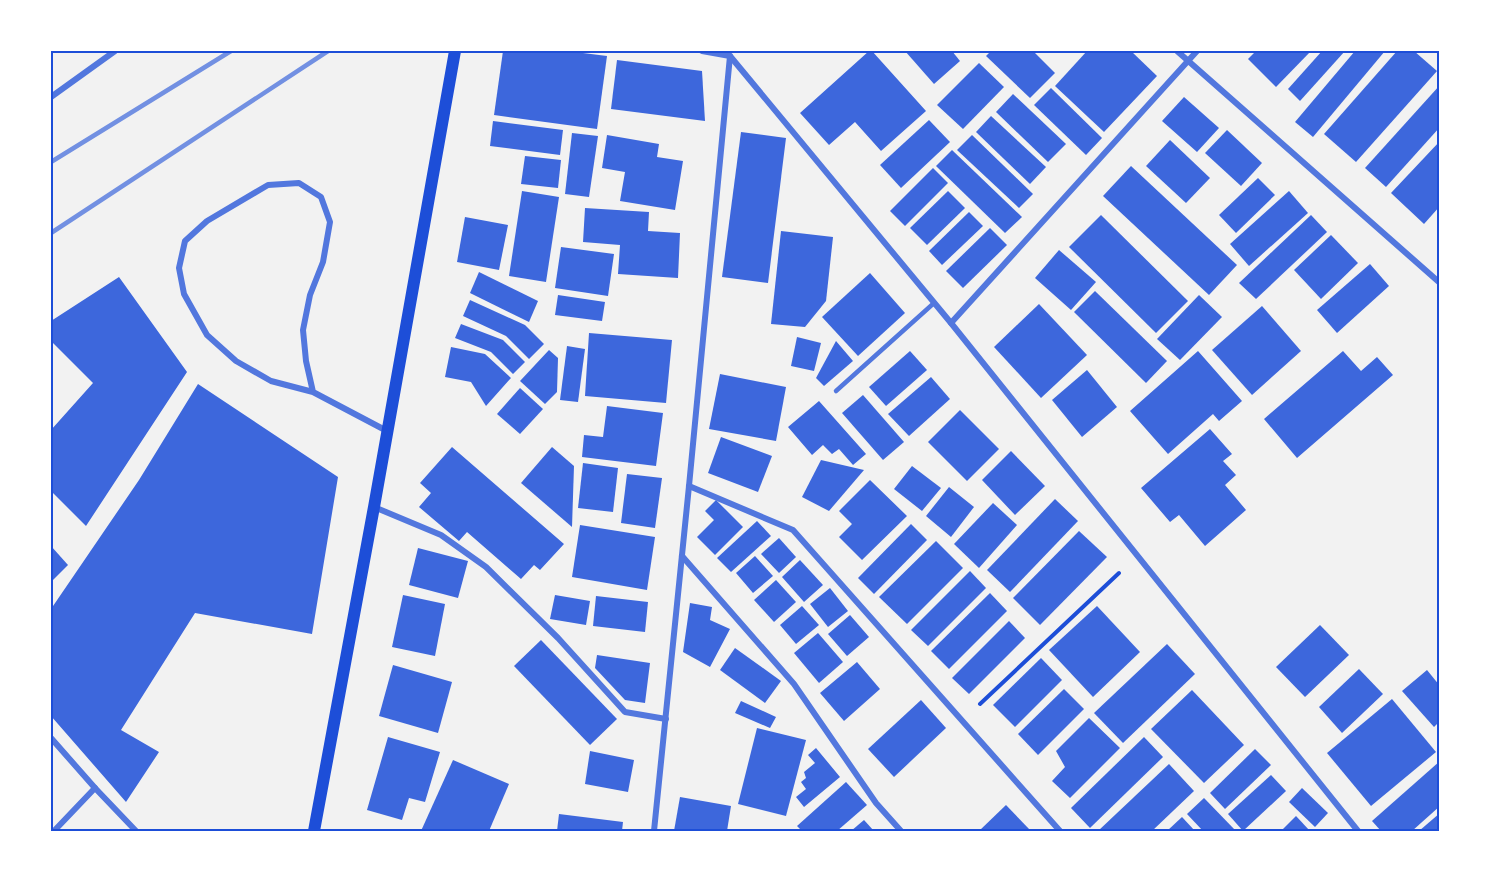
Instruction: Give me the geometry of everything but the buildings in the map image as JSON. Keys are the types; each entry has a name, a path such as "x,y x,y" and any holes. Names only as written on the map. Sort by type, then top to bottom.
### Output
{"main road":[{"path":"314,831 455,51"}],"street":[{"path":"51,97 115,51"},
{"path":"702,51 730,56 951,323 1358,831"},
{"path":"1177,51 1440,283"},
{"path":"951,323 1197,51"},
{"path":"654,831 690,486 730,56"},
{"path":"313,392 306,361 303,330 310,295 324,262 330,222 321,197 298,183 268,185 207,221 185,241 179,268 184,294 207,335 236,361 271,381 313,392 387,431"},
{"path":"690,486 793,530 1060,831"},
{"path":"374,507 441,535 486,567 558,638 624,712 666,719"},
{"path":"682,556 794,684 876,803 901,831"},
{"path":"51,738 136,831"},
{"path":"54,831 95,788"}],"lane":[{"path":"836,391 934,303"}],"path":[{"path":"962,721 1137,555"}],"railway":[{"path":"51,162 231,51"},
{"path":"51,233 328,51"}]}
